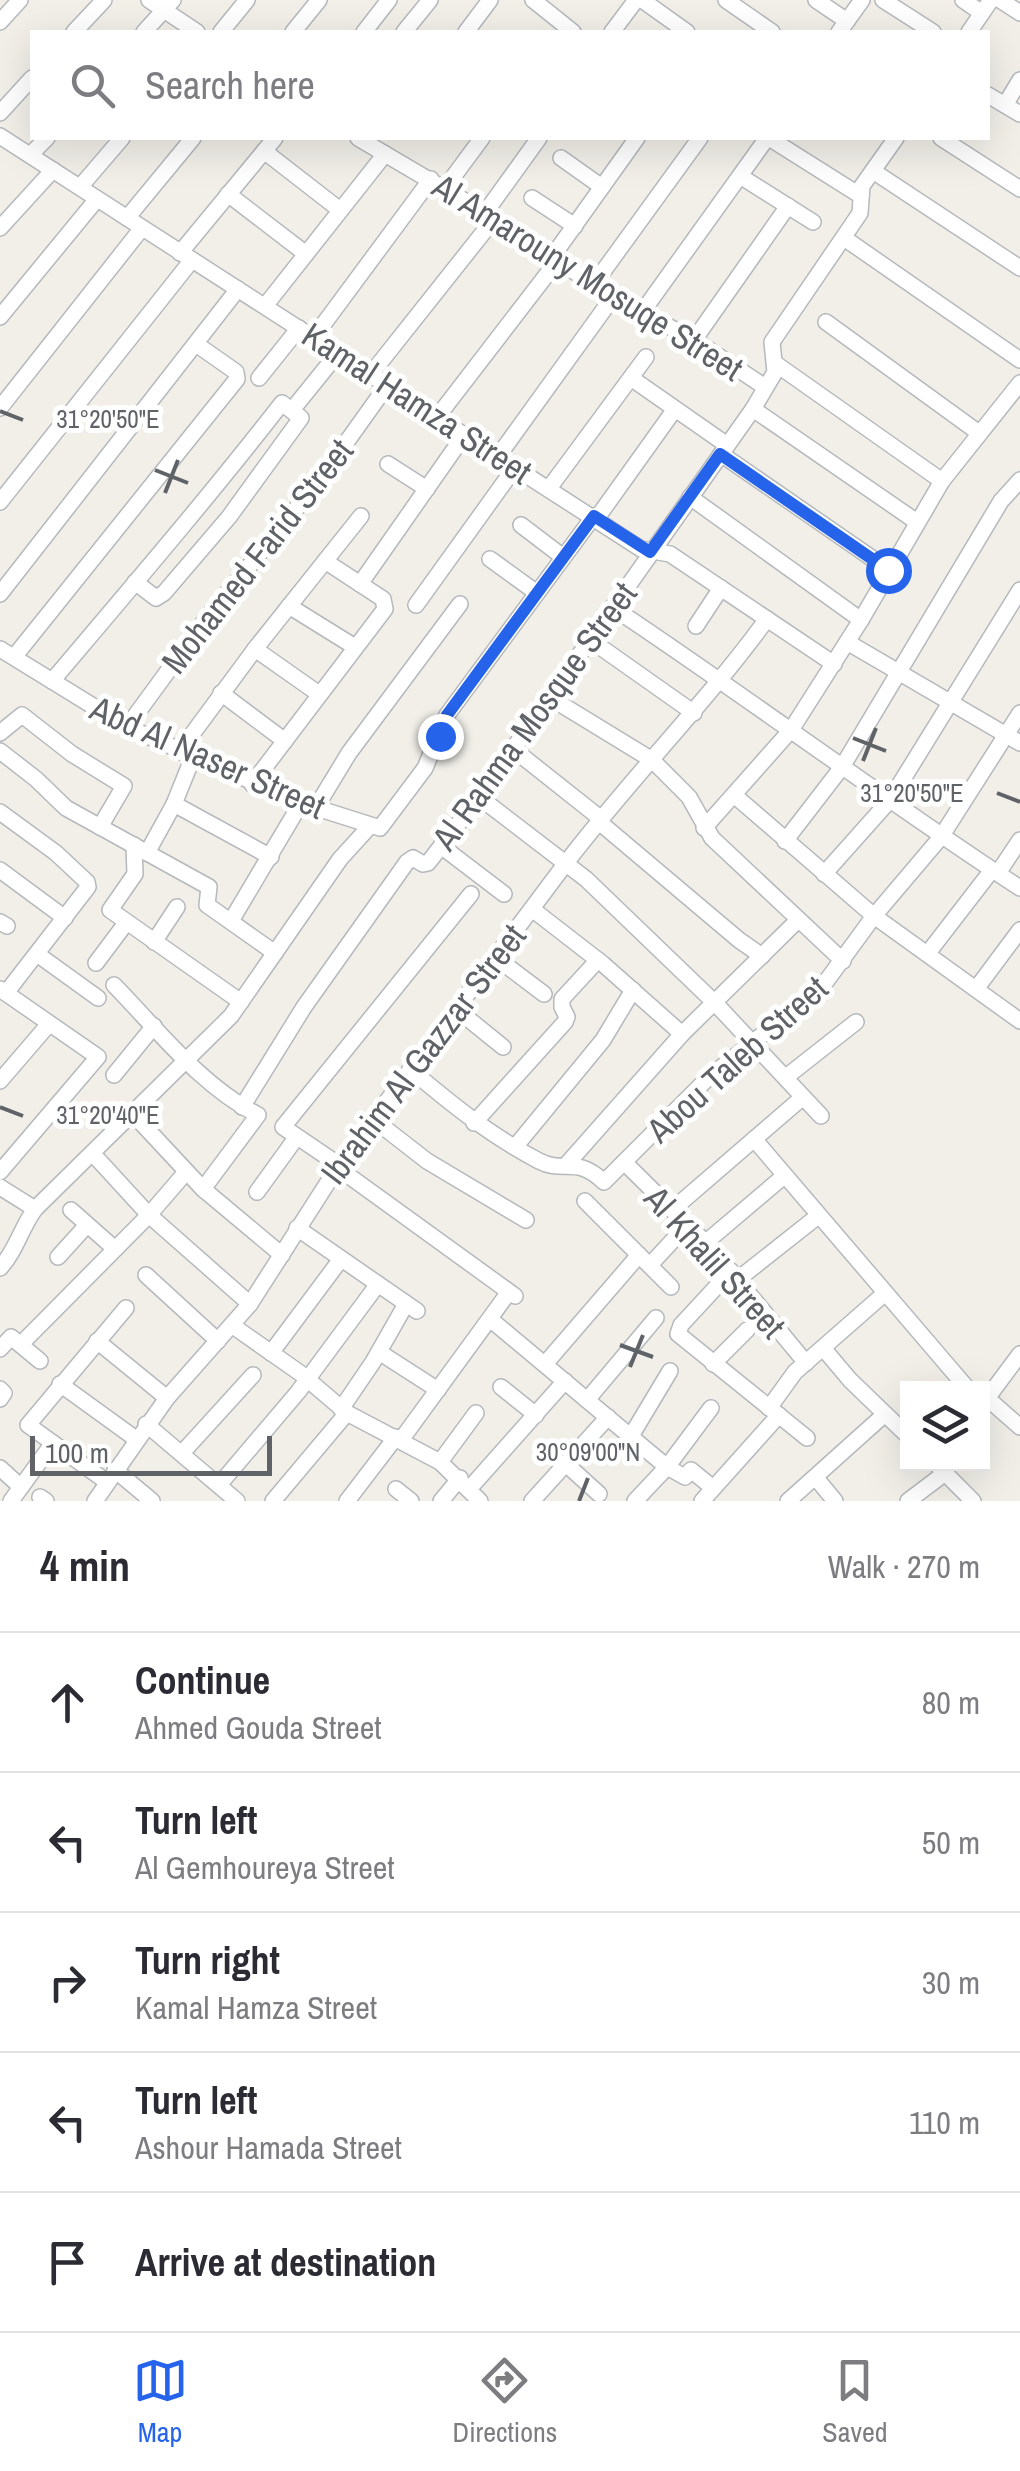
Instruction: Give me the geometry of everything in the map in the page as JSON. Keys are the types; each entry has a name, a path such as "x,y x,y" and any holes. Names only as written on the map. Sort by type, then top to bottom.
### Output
{"street":[{"path":"0,22 20,0"},
{"path":"76,30 104,0"},
{"path":"148,0 168,5 195,30"},
{"path":"224,30 247,0"},
{"path":"295,30 318,0"},
{"path":"366,30 389,0"},
{"path":"406,30 430,0"},
{"path":"473,30 490,0"},
{"path":"533,0 570,30"},
{"path":"726,0 769,30"},
{"path":"816,0 843,27 862,0"},
{"path":"883,0 930,30"},
{"path":"963,0 987,6 970,30"},
{"path":"1000,0 1020,13"},
{"path":"613,30 633,2 682,30"},
{"path":"146,30 168,5"},
{"path":"0,113 30,80"},
{"path":"1005,105 1020,80"},
{"path":"990,96 1020,114"},
{"name":"Kamal Hamza Street","path":"2,140 650,552 670,554 834,664"},
{"path":"30,155 44,140"},
{"path":"80,188 120,140"},
{"path":"126,218 191,140"},
{"path":"0,502 186,256 228,194 273,140"},
{"path":"314,337 438,184 480,140"},
{"path":"371,374 490,216 539,140"},
{"path":"438,416 555,259 629,140"},
{"path":"594,284 699,140"},
{"path":"643,311 767,140"},
{"path":"771,140 861,196"},
{"name":"Al Rahma Mosque Street","path":"242,1107 304,1007 407,862 413,858 426,864 479,797 752,409 776,364 772,342 862,208 862,186 890,140"},
{"path":"944,140 1020,189"},
{"path":"265,306 384,148"},
{"name":"Al Amarouny Mosuqe Street","path":"384,148 613,297 694,340 765,387"},
{"path":"264,151 340,210"},
{"path":"561,158 602,187"},
{"path":"0,228 53,170"},
{"path":"873,170 1020,268"},
{"path":"740,176 813,222"},
{"path":"228,194 306,254"},
{"path":"532,198 574,226"},
{"path":"0,317 97,199"},
{"path":"694,340 788,206"},
{"path":"0,408 142,228"},
{"path":"844,238 1020,360"},
{"path":"0,594 238,289"},
{"path":"499,455 613,297"},
{"path":"826,322 979,433"},
{"path":"259,378 299,328"},
{"path":"7,653 238,379 236,372 196,344"},
{"path":"292,410 338,353"},
{"path":"550,488 646,358"},
{"path":"776,364 942,481"},
{"path":"631,378 888,570"},
{"path":"704,828 791,730 862,620 942,481 1020,383"},
{"name":"Mohamed Farid Street","path":"127,728 206,619 318,482 388,384"},
{"path":"52,681 282,403 292,410 302,422 164,594 151,596 136,582"},
{"path":"0,1268 35,1209 241,1002 340,860 370,826 383,826 417,780 437,744 443,722 675,408"},
{"path":"752,409 917,522"},
{"path":"360,584 466,434"},
{"path":"388,464 427,488"},
{"path":"416,606 516,466"},
{"path":"786,840 842,767 1001,501 1020,480"},
{"path":"690,497 862,620"},
{"path":"241,1002 109,909 134,878 141,849 174,804 186,754 221,693 362,516"},
{"path":"520,525 563,557"},
{"path":"490,559 537,593"},
{"path":"252,784 386,606 383,599 325,560"},
{"path":"696,626 721,588"},
{"path":"824,874 890,800 1020,590"},
{"path":"230,921 308,806 460,604"},
{"path":"289,606 355,647"},
{"path":"612,607 1020,888"},
{"name":"Ibrahim Al Gazzar Street","path":"96,1501 146,1424 250,1304 338,1167 566,862 722,680 767,619"},
{"path":"589,640 694,713"},
{"path":"848,642 1013,740"},
{"path":"255,648 319,694"},
{"name":"Abd Al Naser Street","path":"7,653 127,728 252,784 370,826"},
{"path":"221,693 284,741"},
{"path":"548,697 652,760 689,797 704,828 843,961"},
{"name":"Abou Taleb Street","path":"567,1164 594,1172 604,1182 708,1078 807,1002 941,837 1013,740 1020,713"},
{"path":"2,731 22,715 72,754 124,786 100,828"},
{"path":"513,749 762,956"},
{"path":"0,751 61,805 209,887 207,905 274,953"},
{"path":"734,795 874,916 1020,1021"},
{"path":"479,797 566,862 715,1003 822,1116"},
{"path":"174,804 272,857"},
{"path":"0,812 56,853 87,882 87,889 65,918 3,991 98,1057 0,1172"},
{"path":"928,953 1020,840"},
{"path":"441,846 504,894"},
{"path":"1,862 65,918"},
{"path":"346,1501 512,1294 283,1128 471,894"},
{"path":"154,942 178,907"},
{"path":"532,909 598,960 682,1034"},
{"path":"410,1068 474,1123 544,1164 567,1164 682,1034 797,920"},
{"path":"96,963 126,922"},
{"path":"976,989 1020,930"},
{"path":"37,954 98,998"},
{"path":"496,958 544,994"},
{"path":"474,1123 565,1022 562,1000 598,960"},
{"path":"114,985 185,1058 242,1107 258,1115 203,1189"},
{"path":"514,1147 604,1040 633,990"},
{"path":"456,1009 503,1047"},
{"path":"786,1078 856,1022"},
{"path":"0,1082 6,1062 50,1024"},
{"path":"114,1075 154,1026"},
{"path":"672,1210 803,1097"},
{"path":"132,1114 203,1189 282,1254"},
{"path":"373,1119 426,1161 526,1220"},
{"path":"257,1192 296,1138"},
{"path":"754,1139 962,1381"},
{"path":"93,1154 148,1215 250,1304"},
{"name":"Al Khalil Street","path":"624,1162 705,1243 806,1363"},
{"path":"21,1344 186,1172"},
{"path":"705,1243 784,1176"},
{"path":"0,1187 35,1209"},
{"path":"586,1201 671,1286"},
{"path":"71,1210 115,1249"},
{"path":"806,1438 678,1334 681,1325 734,1276 818,1216"},
{"path":"58,1257 88,1225"},
{"path":"544,1364 644,1260 687,1225"},
{"path":"273,1501 344,1411 411,1307 297,1228"},
{"path":"271,1353 341,1259"},
{"path":"146,1275 218,1341"},
{"path":"219,1485 306,1380 378,1284"},
{"path":"490,1319 667,1467 685,1478 691,1470 708,1495 774,1411 781,1388 884,1294"},
{"path":"126,1308 28,1424 152,1501"},
{"path":"588,1400 656,1318"},
{"path":"233,1326 344,1411 440,1462 473,1494"},
{"path":"714,1364 747,1330"},
{"path":"0,1350 11,1337 40,1361"},
{"path":"96,1342 167,1398"},
{"path":"823,1348 900,1428"},
{"path":"379,1352 438,1390"},
{"path":"990,1394 1020,1354"},
{"path":"631,1436 670,1372"},
{"path":"182,1453 253,1375"},
{"path":"441,1501 473,1494 565,1381"},
{"path":"60,1384 136,1439"},
{"path":"502,1386 536,1415"},
{"path":"0,1389 4,1392 0,1399"},
{"path":"990,1405 1020,1426"},
{"path":"635,1501 667,1467 711,1408"},
{"path":"440,1462 476,1413"},
{"path":"788,1501 886,1414"},
{"path":"532,1501 608,1417"},
{"path":"146,1424 237,1501"},
{"path":"0,1468 16,1494 53,1443"},
{"path":"566,1464 599,1494"},
{"path":"908,1501 935,1471"},
{"path":"944,1471 973,1501"},
{"path":"816,1478 834,1501"},
{"path":"396,1489 411,1501"}],"route":[{"path":"440,736 447,715 594,516 650,552 720,454 888,570"}]}
